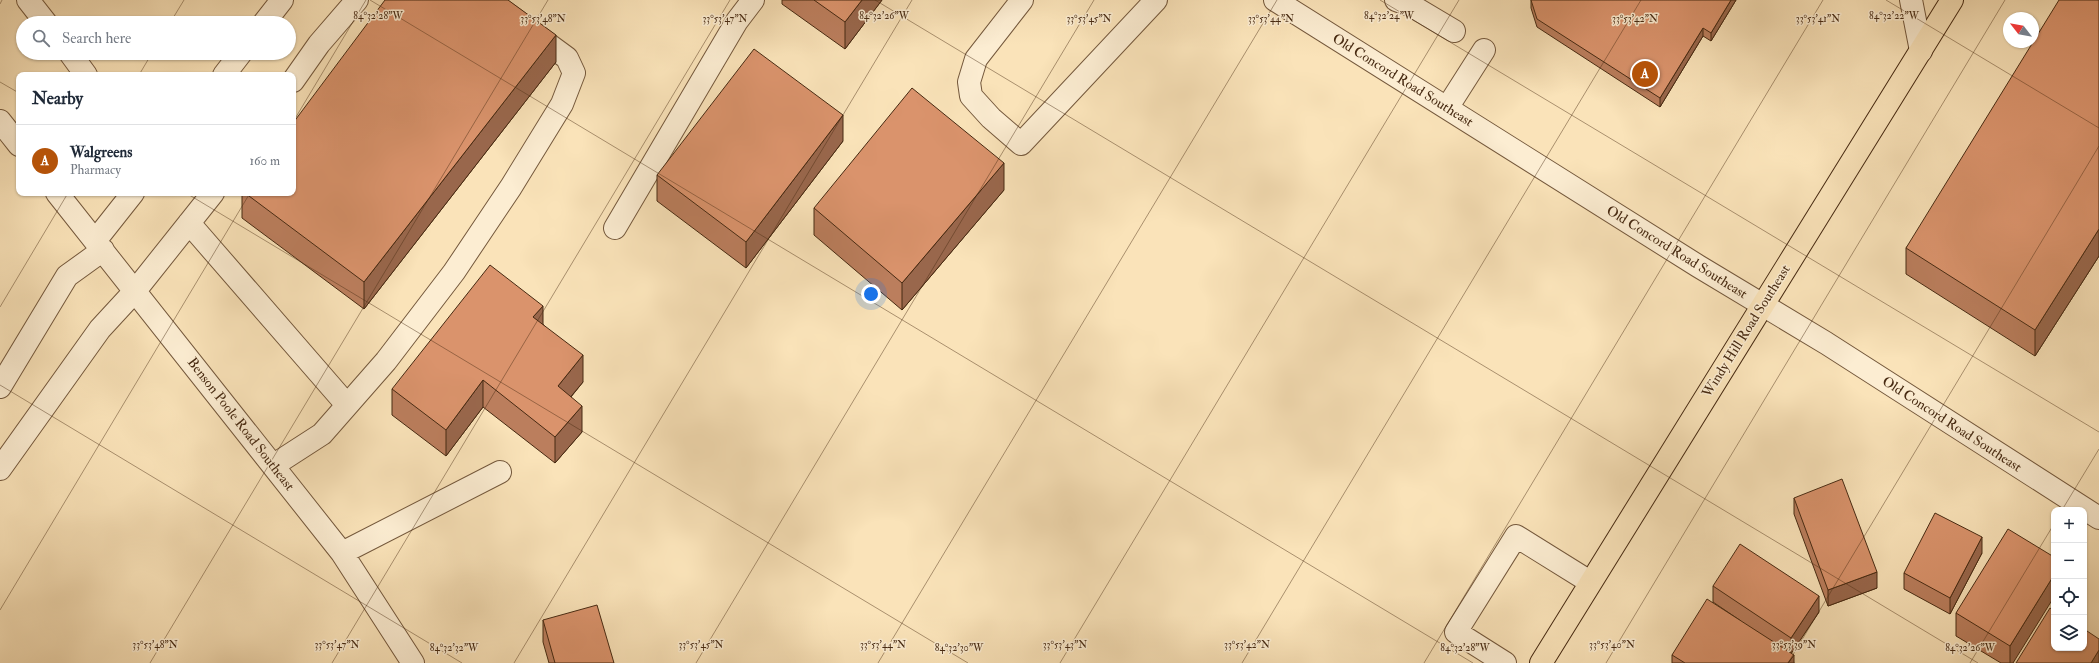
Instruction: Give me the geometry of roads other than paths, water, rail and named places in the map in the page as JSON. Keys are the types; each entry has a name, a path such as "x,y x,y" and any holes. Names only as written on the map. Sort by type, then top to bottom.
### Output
{"main road":[{"name":"Windy Hill Road Southeast","path":"1541,663 1952,0"}],"street":[{"path":"28,0 41,16"},
{"path":"269,16 282,0"},
{"path":"296,77 319,44 357,0"},
{"path":"274,465 322,434 386,361 458,265 511,188 558,111 574,73 567,58 488,0"},
{"path":"615,228 737,21 753,0"},
{"path":"1022,0 976,59 969,82 971,96 990,118 1021,144 1156,0"},
{"name":"Old Concord Road Southeast","path":"1275,0 1845,356 2099,518"},
{"path":"1911,0 1921,51"},
{"path":"1405,2 1454,31"},
{"path":"1447,108 1484,50"},
{"path":"75,60 84,72"},
{"path":"226,72 236,60"},
{"path":"0,122 16,141"},
{"name":"Benson Poole Road Southeast","path":"59,196 274,465 342,553 413,663"},
{"path":"0,387 68,276 99,245 131,196"},
{"path":"0,469 100,329 135,291 211,196"},
{"path":"189,223 347,405"},
{"path":"342,553 500,472"},
{"path":"1505,663 1456,632 1516,536 1590,582"}],"place":[{"name":"Walgreens","path":"1645,74"}]}
